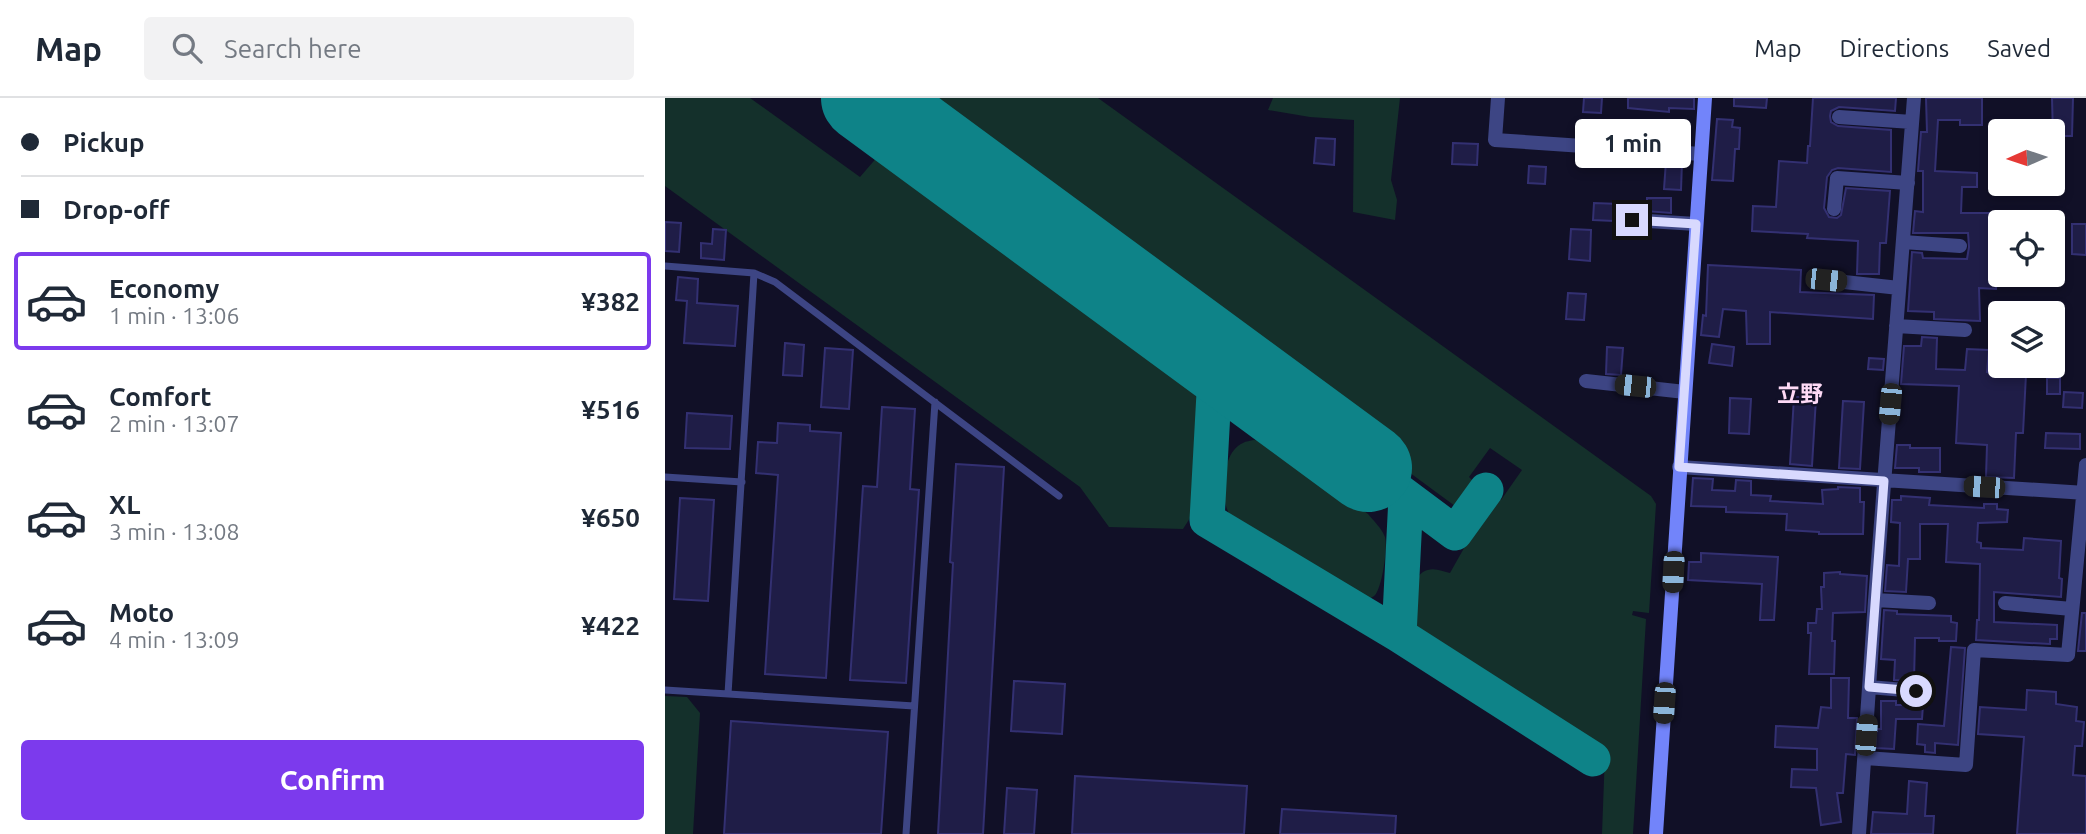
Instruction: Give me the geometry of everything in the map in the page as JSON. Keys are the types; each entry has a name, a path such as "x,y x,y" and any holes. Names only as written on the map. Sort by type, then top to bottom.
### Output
{"street":[{"path":"1498,98 1495,140 1701,154"},
{"path":"1656,834 1705,98"},
{"path":"1859,834 1914,98"},
{"path":"1839,117 1912,122"},
{"path":"1834,209 1837,178 1907,183"},
{"path":"1632,220 1696,224"},
{"path":"1903,242 1960,246"},
{"path":"1826,280 1899,288"},
{"path":"1896,326 1965,330"},
{"path":"1586,381 1685,392"},
{"path":"1865,758 1966,765 1974,650 2068,655 2077,616 2081,577 2086,465"},
{"path":"1679,467 2085,493"},
{"path":"1875,600 1929,603"},
{"path":"2005,603 2077,616"},
{"path":"1869,687 1916,691"}],"lane":[{"path":"665,266 754,273 775,282 1059,496"},
{"path":"728,694 754,273"},
{"path":"906,834 935,402"},
{"path":"665,477 742,482"},
{"path":"665,690 914,706"}],"green space":[{"path":"665,98 750,98 860,177 879,155 1185,379 1197,398 1197,407 1193,507 1183,529 1109,527 1080,487 665,186"},
{"path":"921,98 1098,98 1651,496 1656,504 1649,613 1633,611 1632,615 1646,619 1633,834 1602,834 1605,753 1437,651 1422,636 1416,625 1413,597 1419,576 1430,569 1450,573 1496,497 1501,500 1522,470 1490,448 1469,477 1472,480 1455,506 914,108"},
{"path":"1273,98 1400,98 1391,180 1397,200 1395,220 1353,212 1354,120 1310,117 1268,110"},
{"path":"1254,440 1274,445 1368,514 1380,528 1386,542 1385,558 1380,586 1372,598 1352,598 1237,527 1225,502 1226,469 1237,447"},
{"path":"665,696 687,697 700,713 693,834 665,834"}],"building":[{"path":"1584,98 1602,98 1601,113 1583,112"},
{"path":"1628,98 1694,98 1694,109 1669,108 1669,112 1628,108"},
{"path":"1734,98 1767,98 1766,108 1734,106"},
{"path":"1813,98 1896,98 1895,111 1839,107 1831,111 1830,116 1831,122 1838,126 1891,130 1891,172 1838,168 1832,170 1827,177 1824,208 1829,217 1837,218 1841,215 1846,188 1890,191 1886,243 1880,243 1879,274 1857,274 1858,241 1807,238 1808,234 1752,231 1753,206 1776,207 1779,161 1807,163"},
{"path":"1926,98 1982,98 1982,125 1960,125 1960,120 1938,120 1935,171 1977,173 1977,187 1962,187 1961,213 1988,213 1988,287 1996,287 1979,288 1980,321 1934,319 1934,312 1908,311 1912,252 1922,253 1923,258 1967,259 1969,247 1968,233 1913,233 1915,211 1923,212 1923,171 1918,171 1921,132 1927,132"},
{"path":"2052,98 2073,98 2072,136 2065,136 2065,119 2053,119"},
{"path":"1717,119 1733,120 1732,127 1740,128 1739,149 1735,149 1733,181 1712,180"},
{"path":"1316,138 1335,139 1334,165 1314,163"},
{"path":"1453,143 1478,144 1477,165 1452,164"},
{"path":"1666,161 1682,162 1681,190 1664,189"},
{"path":"1529,166 1546,167 1545,184 1528,183"},
{"path":"1647,198 1671,198 1671,213 1632,210 1624,215 1614,214 1614,221 1593,220 1594,203 1647,205"},
{"path":"665,222 681,223 679,252 665,251"},
{"path":"2072,224 2086,224 2086,255 2072,254"},
{"path":"713,229 726,230 724,260 701,258 701,243 712,244"},
{"path":"1571,229 1591,230 1590,261 1569,259"},
{"path":"1708,265 1801,270 1800,292 1874,295 1873,319 1770,312 1770,344 1747,344 1746,311 1723,309 1719,337 1701,335 1703,315 1706,316"},
{"path":"678,277 698,279 697,303 738,306 735,346 684,343 687,301 676,300"},
{"path":"1568,293 1586,294 1584,320 1566,319"},
{"path":"1922,337 1937,338 1936,369 1965,370 1967,349 1988,350 1988,378 2026,378 2023,433 2016,433 2014,478 1986,477 1987,445 1956,443 1959,386 1901,384 1904,346 1921,346"},
{"path":"785,343 804,345 802,376 783,375"},
{"path":"1712,344 1734,347 1732,366 1709,363"},
{"path":"1607,347 1623,348 1621,375 1606,374"},
{"path":"825,348 853,350 849,409 821,407"},
{"path":"1869,358 1884,359 1883,370 1868,369"},
{"path":"2047,378 2060,378 2060,394 2047,394"},
{"path":"2064,392 2083,393 2082,408 2063,407"},
{"path":"1794,397 1816,398 1812,466 1790,464"},
{"path":"1730,398 1751,399 1749,434 1729,433"},
{"path":"1843,401 1864,402 1860,469 1839,468"},
{"path":"882,407 915,409 910,489 919,490 906,683 850,680 863,486 877,487"},
{"path":"687,413 732,416 730,449 685,448"},
{"path":"778,423 810,425 810,431 841,433 826,678 765,674 778,475 756,473 758,442 777,443"},
{"path":"2046,433 2080,434 2080,449 2045,448"},
{"path":"1897,445 1940,448 1940,472 1919,472 1919,468 1895,468"},
{"path":"956,464 1004,467 983,834 938,834"},
{"path":"1693,478 1713,479 1712,490 1735,491 1736,480 1751,481 1751,495 1771,496 1770,501 1823,504 1822,490 1838,487 1860,488 1860,502 1864,502 1863,534 1819,534 1786,530 1787,514 1726,512 1726,507 1691,506"},
{"path":"1901,496 1930,498 1929,505 1984,508 1984,504 1997,504 1997,509 2008,510 2007,522 1978,523 1977,542 1981,543 1981,548 2023,550 2024,538 2061,541 2061,597 1994,592 1994,622 2057,625 2057,639 2050,639 2050,644 1976,640 1980,564 1946,562 1948,524 1920,524 1920,559 1908,559 1906,592 1885,591 1887,565 1899,566 1900,523 1891,522 1892,500 1901,500"},
{"path":"680,498 714,500 708,601 674,599"},
{"path":"1701,553 1778,557 1774,620 1760,620 1762,584 1688,580 1689,562 1701,562"},
{"path":"1840,572 1867,576 1865,612 1833,613 1834,674 1809,674 1811,633 1808,633 1808,623 1816,623 1817,609 1822,609 1821,587 1824,587 1824,573"},
{"path":"1884,610 1897,611 1897,614 1951,616 1951,622 1957,623 1956,641 1915,638 1914,681 1894,680 1895,660 1881,659"},
{"path":"2082,613 2086,613 2086,651 2078,651"},
{"path":"1951,647 1965,648 1958,745 1935,743 1935,753 1925,752 1925,745 1917,744 1918,724 1944,726"},
{"path":"1831,678 1849,678 1848,718 1857,718 1855,755 1846,754 1843,793 1837,793 1841,822 1821,825 1816,788 1791,787 1792,769 1817,770 1817,749 1775,747 1776,726 1818,728 1821,707 1831,708"},
{"path":"1014,681 1065,684 1062,734 1011,731"},
{"path":"2027,690 2056,692 2056,704 2077,707 2076,721 2084,722 2082,746 2075,746 2073,775 2086,776 2086,834 2017,834 2024,737 1978,734 1980,707 2026,710"},
{"path":"1881,701 1896,701 1896,705 1923,705 1922,719 1896,719 1894,749 1875,748 1876,729 1881,729"},
{"path":"731,721 888,732 881,834 724,834"},
{"path":"1075,776 1247,786 1244,834 1072,834"},
{"path":"1909,781 1927,783 1925,816 1934,816 1933,834 1871,834 1873,812 1907,814"},
{"path":"1007,788 1037,790 1034,834 1004,834"},
{"path":"1282,809 1396,816 1395,834 1280,834"}],"taxiway":[{"path":"1216,357 1207,520 1399,635 1593,759"},
{"path":"1368,468 1455,533 1486,490"},
{"path":"1399,635 1406,497"}],"runway":[{"path":"865,98 1368,468"}],"district":[{"name":"立野","path":"1800,393"}],"route":[{"path":"1632,220 1696,224 1679,467 1884,481 1869,687 1916,691"}]}
